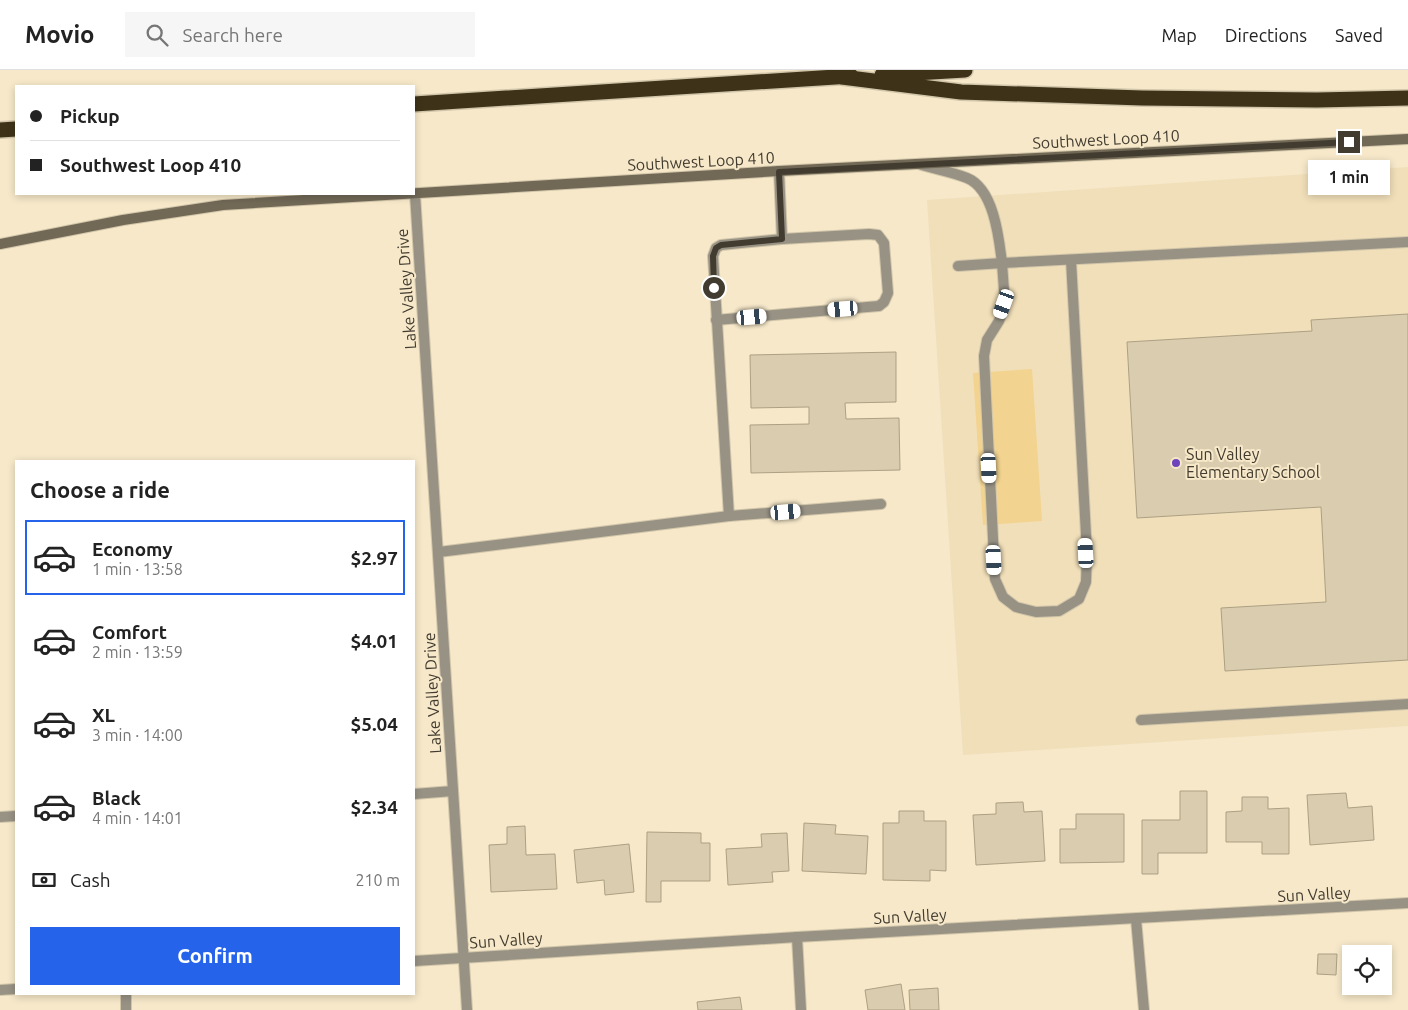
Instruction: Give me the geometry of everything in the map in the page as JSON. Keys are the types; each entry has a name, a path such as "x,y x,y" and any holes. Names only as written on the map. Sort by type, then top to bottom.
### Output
{"highway":[{"path":"415,104 965,70"},
{"path":"842,77 971,92 1171,99 1317,100 1408,98"},
{"path":"0,130 15,129"}],"main road":[{"name":"Southwest Loop 410","path":"415,194 918,164 1408,139"},
{"name":"Southwest Loop 410","path":"0,244 82,227 195,208 399,195"}],"street":[{"path":"918,164 968,178 980,186 994,216 1002,263 1004,304 999,320 987,340 984,356 995,579 1003,597 1016,607 1036,612 1059,611 1079,599 1086,582 1071,260"},
{"path":"779,172 782,239"},
{"name":"Lake Valley Drive","path":"415,194 467,1010"},
{"path":"716,320 879,306 884,302 888,293 884,243 878,235 869,234 782,239 721,245 716,248 713,256 715,304 716,320 729,516"},
{"path":"958,266 1408,242"},
{"path":"439,552 729,516 881,504"},
{"path":"1141,720 1408,704"},
{"path":"415,794 453,791"},
{"path":"0,817 15,816"},
{"name":"Sun Valley","path":"415,961 797,937 1408,904"},
{"path":"1136,919 1144,1010"},
{"path":"797,937 801,1010"},
{"path":"0,990 15,989"},
{"path":"126,995 126,1010"}],"shaded area":[{"name":"Sun Valley Elementary School","path":"1408,167 1408,726 963,755 927,200"},
{"path":"1032,369 1042,521 983,525 973,373"}],"building":[{"path":"1408,314 1408,660 1225,671 1221,608 1326,602 1321,507 1137,518 1127,342 1312,331 1311,320"},
{"path":"896,352 896,402 845,403 846,419 899,418 900,470 751,473 750,425 809,424 809,407 751,408 750,355"},
{"path":"1180,791 1207,791 1207,853 1158,853 1158,874 1142,874 1142,820 1180,820"},
{"path":"1346,793 1348,808 1372,806 1374,840 1310,845 1307,795"},
{"path":"1242,797 1268,797 1268,809 1289,808 1289,854 1262,854 1262,842 1226,842 1226,812 1242,811"},
{"path":"1023,802 1024,812 1042,811 1045,861 976,865 973,815 996,814 996,803"},
{"path":"899,811 924,811 924,821 946,821 946,871 930,870 930,881 883,880 883,823 899,823"},
{"path":"1076,814 1124,814 1124,862 1060,863 1060,829 1076,829"},
{"path":"804,823 836,825 835,834 868,836 866,874 802,871"},
{"path":"525,826 526,855 555,854 557,889 491,892 489,845 507,844 507,827"},
{"path":"647,832 701,833 701,843 710,843 710,881 661,881 661,902 646,902"},
{"path":"787,833 789,871 772,872 773,882 728,885 726,849 762,847 761,834"},
{"path":"629,844 634,892 605,895 604,880 577,883 574,850"},
{"path":"1318,954 1337,954 1336,975 1317,974"},
{"path":"901,984 905,1010 868,1010 865,990"},
{"path":"938,988 939,1010 910,1010 909,990"},
{"path":"740,997 742,1010 698,1010 697,1002"}],"place":[{"name":"Sun Valley Elementary School","path":"1176,463"}],"route":[{"path":"714,288 713,256 716,248 721,245 782,239 779,172 1349,142"}]}
